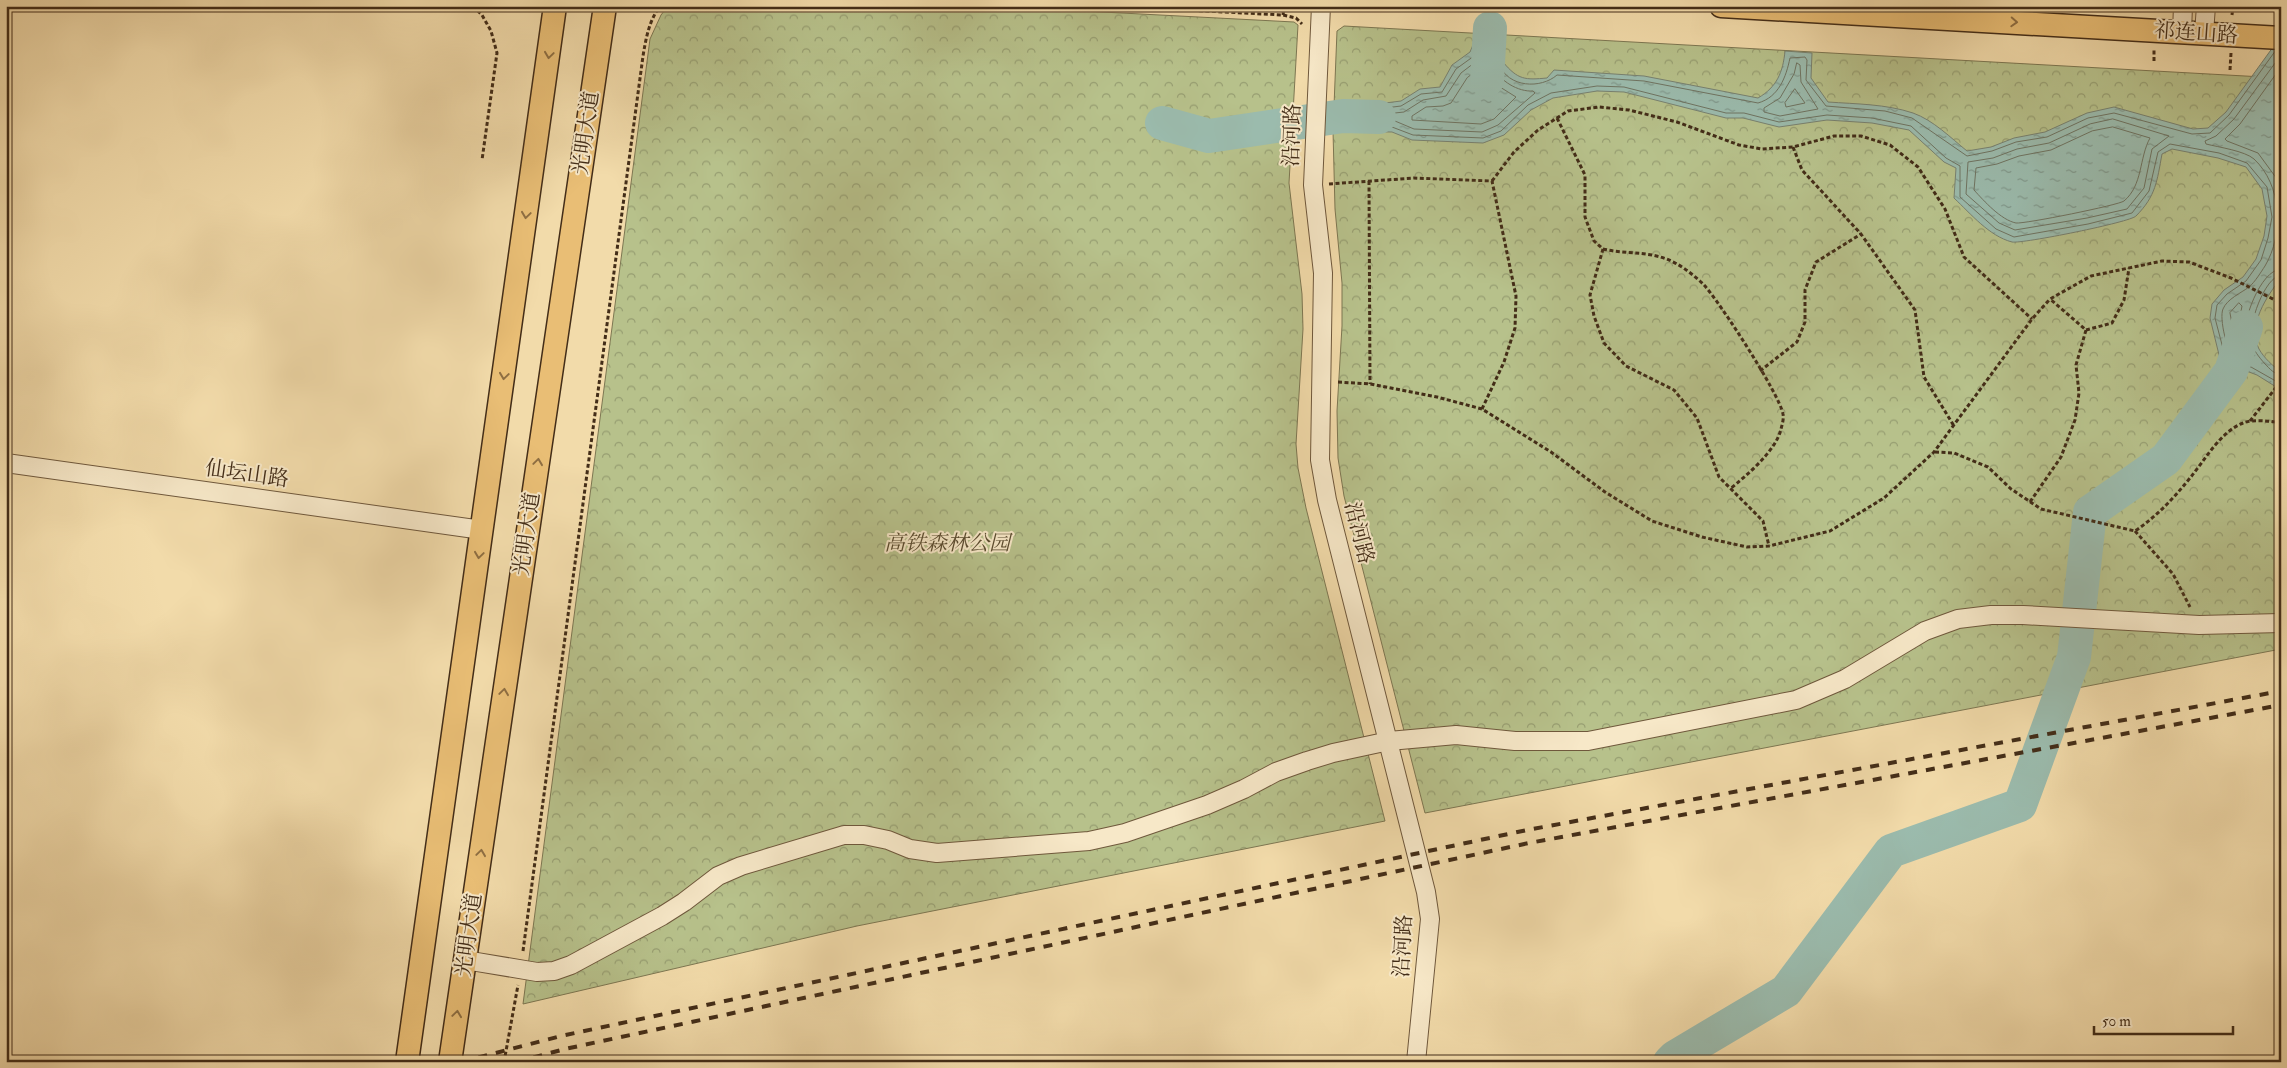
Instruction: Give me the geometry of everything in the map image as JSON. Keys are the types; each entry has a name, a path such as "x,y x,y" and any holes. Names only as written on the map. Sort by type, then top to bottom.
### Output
{"main road":[{"name":"光明大道","path":"406,1062 556,6"},
{"name":"光明大道","path":"450,1062 605,6"},
{"name":"祁连山路","path":"1721,6 2281,38"}],"street":[{"name":"沿河路","path":"1320,6 1313,185 1323,273 1319,431 1322,470 1426,892 1430,919 1416,1062"},
{"path":"2182,32 2184,6"},
{"path":"2204,33 2206,6"},
{"name":"仙坛山路","path":"6,463 482,530"},
{"path":"465,960 520,969 554,971 571,965 677,907 718,876 741,866 844,835 872,836 910,849 937,853 1089,841 1133,830 1208,805 1276,772 1299,764 1333,753 1389,741 1456,735 1515,741 1588,741 1796,700 1845,679 1925,631 1958,619 1991,615 2199,625 2281,624"}],"path":[{"path":"473,6 482,15 490,32 496,53 482,160"},
{"path":"504,1062 520,969 643,56 647,35 654,15 660,6"},
{"path":"1108,6 1283,15 1296,18 1304,28"},
{"path":"1283,15 1284,6"},
{"path":"1482,409 1504,362 1515,328 1516,296 1492,181 1514,152 1538,130 1568,111 1591,108 1629,110 1677,122 1739,145 1762,149 1793,147 1834,136 1862,136 1890,145 1918,167 1944,209 1964,257 2032,319"},
{"path":"1557,118 1585,175 1585,217 1594,241 1604,249 1622,253 1652,253 1678,264 1704,285 1725,314 1776,394 1783,415 1781,432 1759,466 1730,489"},
{"path":"1793,147 1802,170 1861,234 1915,310 1924,377 1954,426"},
{"path":"1313,185 1414,178 1492,181"},
{"path":"1369,181 1370,384"},
{"path":"1760,371 1797,342 1805,322 1806,290 1816,262 1861,234"},
{"path":"1604,249 1590,295 1594,316 1604,343 1626,366 1674,390 1697,418 1719,477 1763,521 1769,546"},
{"path":"1320,381 1370,384 1437,397 1482,409 1551,452 1605,492 1652,521 1702,537 1747,547 1769,546 1830,531 1884,498 1934,452 2032,319 2050,299 2091,276 2162,261 2189,262 2231,278 2281,303"},
{"path":"2086,330 2112,323 2124,300 2129,268"},
{"path":"2050,299 2086,330"},
{"path":"2030,502 2060,457 2074,420 2079,393 2076,365 2086,330"},
{"path":"2281,348 2279,355 2281,358"},
{"path":"2250,421 2281,381"},
{"path":"2135,531 2157,516 2191,478 2211,451 2232,429 2250,421 2281,423"},
{"path":"1934,452 1954,453 1988,467 2011,489 2041,509 2135,531 2173,574 2199,625"}],"green space":[{"name":"高铁森林公园","path":"668,6 987,6 1294,22 1298,25 1289,183 1302,294 1303,329 1296,444 1298,468 1306,508 1385,821 857,926 523,1004 650,39 661,15"},
{"path":"1344,26 2281,78 2281,649 1425,813 1344,496 1338,458 1337,411 1342,326 1342,283 1335,209 1333,131 1337,31"}],"water":[{"path":"1478,33 1504,35 1503,62 1522,78 1547,78 1554,70 1644,76 1758,98 1770,89 1778,78 1783,66 1785,51 1812,53 1811,78 1828,102 1882,106 1913,113 1935,125 1967,151 1991,147 2014,138 2045,132 2087,113 2114,107 2193,129 2208,128 2226,112 2281,36 2281,278 2260,311 2255,330 2256,340 2263,356 2281,372 2281,390 2257,375 2249,372 2231,371 2221,363 2210,318 2212,304 2224,290 2243,277 2256,259 2264,236 2267,216 2262,189 2246,167 2218,158 2172,149 2162,154 2155,188 2148,202 2136,216 2116,223 2076,232 2035,240 2012,242 1988,230 1954,198 1956,168 1944,162 1909,130 1872,123 1827,120 1779,127 1743,118 1726,118 1624,92 1597,91 1553,98 1531,110 1504,135 1483,143 1412,140 1392,132 1333,131 1334,101 1369,105 1401,101 1420,89 1440,87 1452,65 1470,52"}],"waterway":[{"path":"1487,80 1490,28"},
{"path":"1162,123 1209,136 1343,116 1379,117"},
{"path":"1670,1062 1675,1057 1786,991 1891,851 2020,805 2074,657 2090,512 2166,459 2231,371 2246,327"}],"railway":[{"path":"461,1062 561,1036 1527,830 2281,691"},
{"path":"516,1062 565,1049 1529,843 2281,705"}]}
